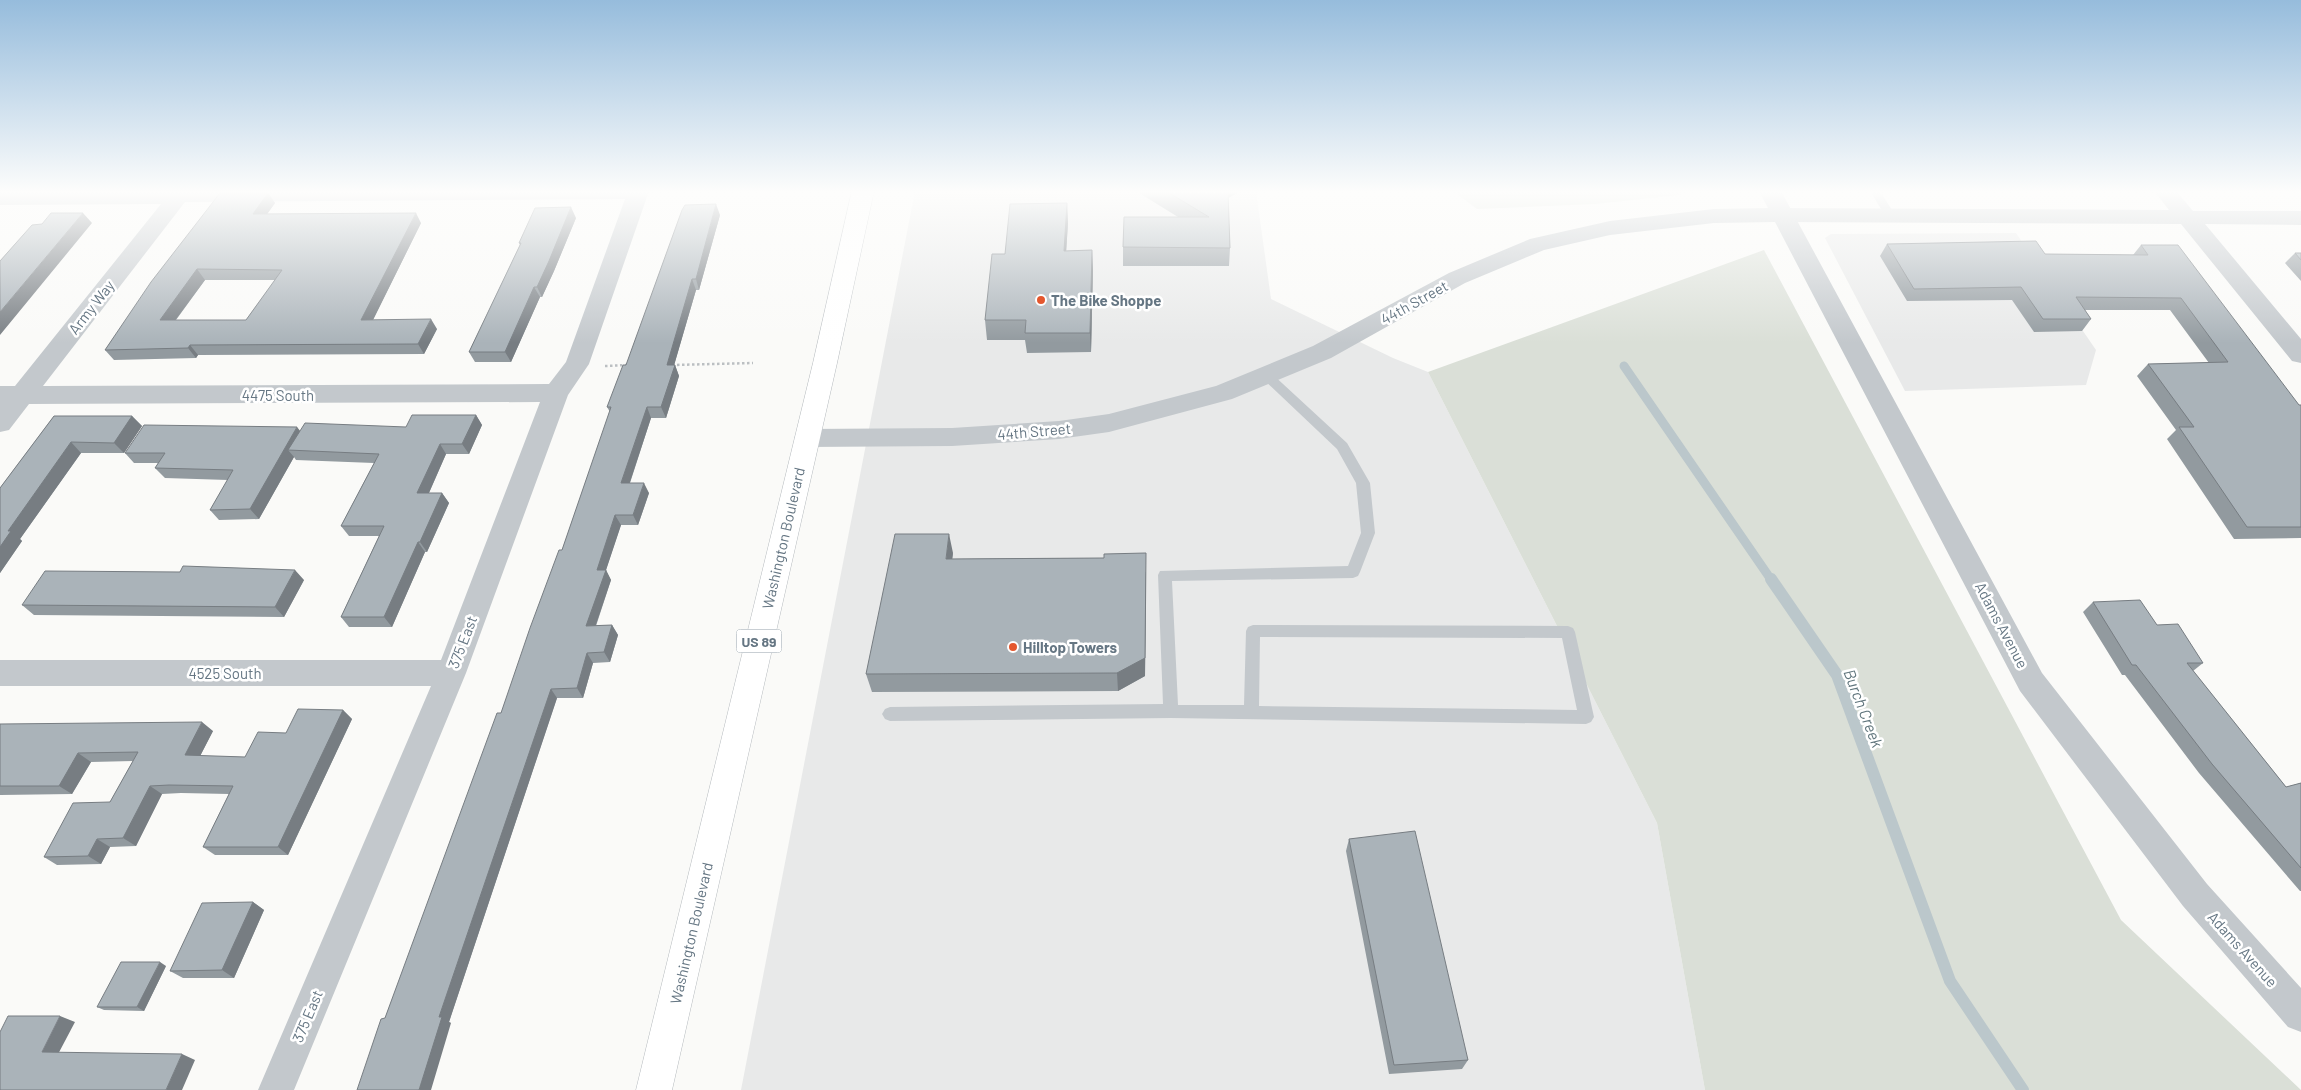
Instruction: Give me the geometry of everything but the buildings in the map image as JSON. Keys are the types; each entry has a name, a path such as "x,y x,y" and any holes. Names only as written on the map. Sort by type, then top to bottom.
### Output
{"main road":[{"name":"Washington Boulevard","path":"654,1090 851,242"}],"street":[{"name":"Army Way","path":"0,423 11,395 140,242"},
{"name":"375 East","path":"276,1090 451,673 556,394 577,364 620,242"},
{"name":"44th Street","path":"807,438 952,437 1059,430 1109,423 1223,393 1322,352 1457,278 1538,244 1548,242"},
{"name":"Adams Avenue","path":"1797,242 2032,682 2194,895 2301,1014"},
{"path":"2207,242 2301,355"},
{"name":"4475 South","path":"11,395 556,394"},
{"name":"4525 South","path":"0,673 451,673"}],"lane":[{"path":"1171,711 1165,576 1353,572 1368,533 1363,483 1342,446 1266,375"},
{"path":"890,714 1171,711 1586,717 1568,632 1253,631 1251,712"}],"path":[{"path":"666,365 753,364"},
{"path":"599,366 628,365"}],"shaded area":[{"path":"905,242 1263,242 1271,299 1393,358 1428,372 1657,823 1705,1090 741,1090"},
{"path":"1827,242 2022,242 2096,350 2086,385 1905,391"},
{"path":"1764,250 2121,920 2301,1090 1705,1090 1657,823 1428,372"}],"waterway":[{"name":"Burch Creek","path":"1624,366 1772,581"},
{"name":"Burch Creek","path":"1771,579 1837,675 1950,981 2023,1090"}],"place":[{"name":"The Bike Shoppe","path":"1041,300"},
{"name":"Hilltop Towers","path":"1013,647"}]}
